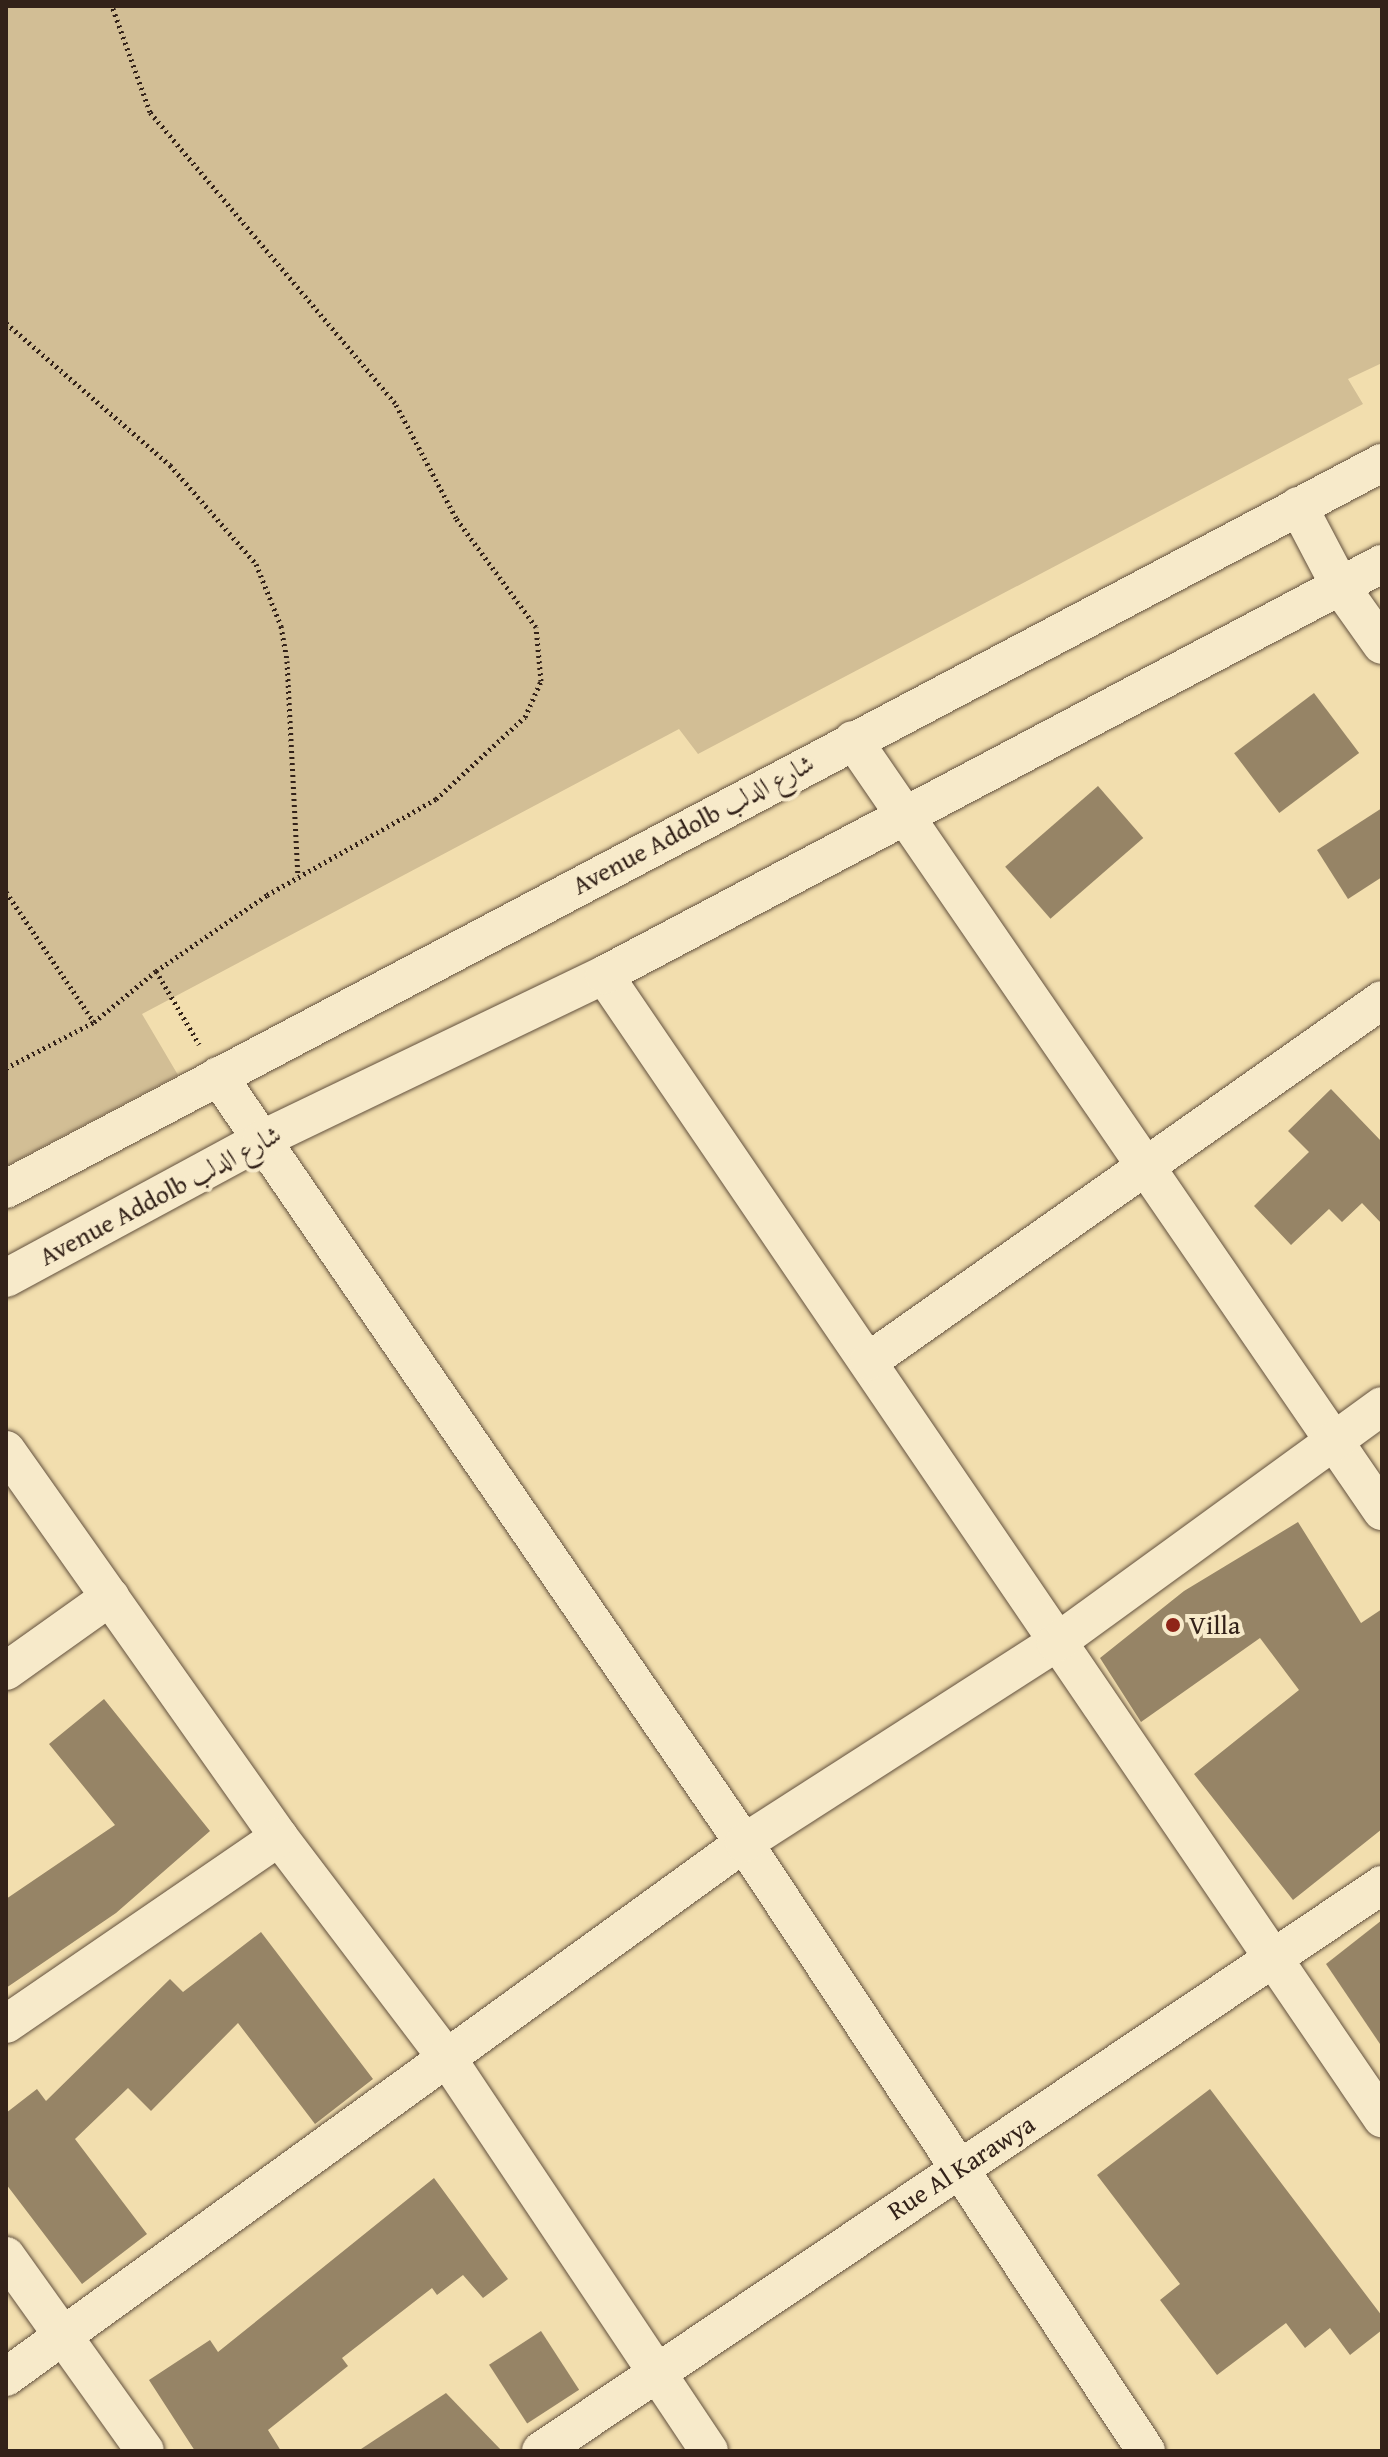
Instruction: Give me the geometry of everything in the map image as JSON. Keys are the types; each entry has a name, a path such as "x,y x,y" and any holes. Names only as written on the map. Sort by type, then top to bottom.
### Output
{"street":[{"name":"Avenue Addolb شارع الدلب","path":"6,1189 1382,463"},
{"path":"1298,506 1340,586 1382,645"},
{"name":"Avenue Addolb شارع الدلب","path":"6,1278 261,1140 604,975 1382,564"},
{"path":"853,740 902,819 1144,1172 1382,1511"},
{"path":"604,975 1382,2118"},
{"path":"869,1361 1144,1172 1382,1000"},
{"path":"218,1076 744,1843 1146,2451"},
{"path":"6,2377 67,2336 744,1843 1056,1643 1332,1439 1382,1406"},
{"path":"6,1450 279,1837 447,2058 709,2451"},
{"path":"6,1671 110,1597"},
{"path":"6,2024 279,1837"},
{"name":"Rue Al Karawya","path":"541,2451 655,2369 1275,1962 1382,1885"},
{"path":"6,2256 67,2336 145,2451"}],"path":[{"path":"6,1068 94,1022 156,971 298,877 436,799 487,756 535,700 542,645 536,627 456,518 388,393 150,112 112,6"},
{"path":"6,323 170,465 256,564 281,626 287,661 298,877"},
{"path":"6,892 94,1022"},
{"path":"156,971 218,1076"}],"shaded area":[{"path":"6,6 1382,6 1382,363 1348,379 1363,404 698,754 679,729 142,1014 178,1075 6,1166"}],"building":[{"path":"1314,693 1359,753 1279,813 1234,753"},
{"path":"1098,786 1143,838 1050,919 1005,867"},
{"path":"1382,808 1382,877 1348,899 1317,850"},
{"path":"1331,1089 1382,1142 1382,1224 1362,1203 1342,1222 1329,1209 1291,1245 1254,1206 1309,1152 1288,1131"},
{"path":"1298,1522 1361,1623 1382,1609 1382,1829 1293,1900 1194,1774 1299,1690 1260,1638 1141,1722 1100,1658 1184,1591"},
{"path":"104,1699 210,1831 116,1913 6,1988 6,1899 115,1825 49,1744"},
{"path":"1382,1920 1382,2047 1326,1964"},
{"path":"261,1932 373,2079 315,2124 238,2023 151,2111 128,2088 75,2139 147,2234 82,2284 6,2184 6,2113 37,2089 46,2101 170,1979 183,1992"},
{"path":"1210,2089 1382,2316 1382,2330 1350,2355 1330,2328 1305,2348 1286,2323 1217,2375 1160,2300 1180,2284 1097,2175"},
{"path":"434,2178 508,2279 483,2298 463,2275 437,2295 432,2288 342,2358 348,2366 268,2430 281,2451 195,2451 149,2380 210,2340 218,2352"},
{"path":"541,2331 579,2390 527,2423 489,2365"},
{"path":"446,2393 502,2451 358,2451"}],"place":[{"name":"Villa","path":"1173,1625"}]}
